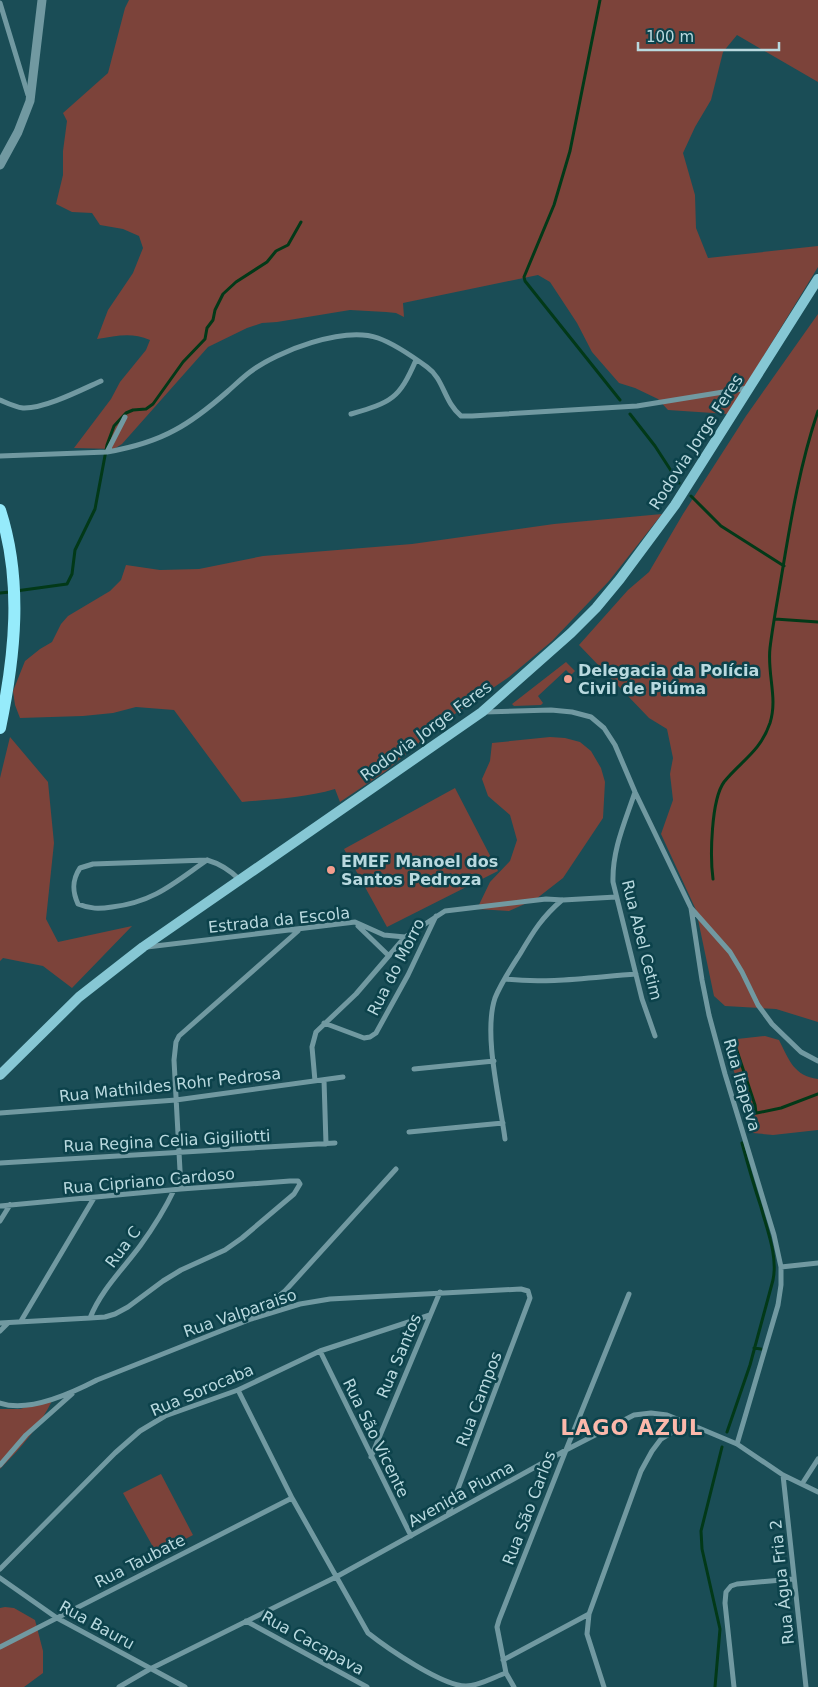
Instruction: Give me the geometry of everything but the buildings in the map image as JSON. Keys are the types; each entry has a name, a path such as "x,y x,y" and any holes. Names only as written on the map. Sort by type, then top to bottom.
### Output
{"main road":[{"name":"Rodovia Jorge Feres","path":"0,1075 79,997 143,947 482,712 571,634 620,579 675,505 818,279"},
{"path":"0,510 8,544 14,600 12,664 0,728"}],"street":[{"path":"0,165 18,132 30,101 42,0"},
{"path":"0,4 30,101"},
{"path":"0,456 107,452 147,442 174,430 204,411 249,372 272,357 337,336 360,334 378,338 395,346 435,374 449,403 461,416 637,406 749,388"},
{"path":"351,414 388,401 398,393 406,382 416,360"},
{"path":"0,400 23,408 35,407 62,398 101,381"},
{"path":"107,452 124,417"},
{"path":"482,712 551,710 572,712 591,717 604,728 616,745 635,792 690,908 730,952 758,1005 772,1024 801,1052 818,1061"},
{"name":"Rua Abel Cetim","path":"635,792 615,851 612,864 613,882 636,974 655,1036"},
{"path":"207,860 157,895 125,905 88,908 78,904 73,894 74,881 80,868 93,864 207,860 220,864 240,880"},
{"path":"315,1081 312,1055 316,1032 356,994 405,937 436,916 445,911 525,901 616,896"},
{"path":"505,1139 490,1031 492,1012 496,997 505,979 538,925 547,913 563,900"},
{"name":"Rua Itapeva","path":"690,908 709,1015 774,1235 781,1267 778,1305 737,1444"},
{"name":"Rua do Morro","path":"324,1023 364,1038 376,1033 408,975 436,916"},
{"path":"355,922 388,956"},
{"name":"Estrada da Escola","path":"143,947 355,922 384,935 405,937"},
{"path":"181,1189 174,1060 176,1042 179,1036 298,930"},
{"path":"505,979 521,981 561,980 636,974"},
{"path":"414,1068 494,1061"},
{"name":"Rua Mathildes Rohr Pedrosa","path":"0,1113 176,1100 343,1077"},
{"path":"324,1080 326,1144"},
{"path":"409,1132 503,1123"},
{"name":"Rua Regina Celia Gigiliotti","path":"0,1164 335,1142"},
{"path":"251,1319 285,1291 396,1169"},
{"name":"Rua Cipriano Cardoso","path":"0,1206 181,1189 290,1181 300,1182 299,1188 294,1194 270,1216 225,1250 181,1270 115,1314 90,1318"},
{"name":"Rua C","path":"90,1318 109,1284 141,1245 174,1190"},
{"path":"21,1321 94,1198"},
{"path":"0,1220 10,1205"},
{"path":"781,1267 818,1263"},
{"name":"Rua Valparaiso","path":"0,1403 14,1406 32,1404 74,1392 97,1380 251,1319 300,1304 330,1299 440,1292 521,1289 528,1291"},
{"name":"Rua Campos","path":"448,1515 530,1298 528,1291"},
{"name":"Rua Santos","path":"371,1457 440,1292"},
{"name":"Rua São Carlos","path":"503,1660 497,1627 499,1620 629,1294"},
{"name":"Rua Sorocaba","path":"0,1569 115,1453 140,1431 165,1416 238,1390 320,1351 430,1315"},
{"path":"0,1323 90,1318"},
{"path":"0,1331 8,1323"},
{"name":"Rua São Vicente","path":"320,1351 411,1536"},
{"path":"238,1390 292,1498 368,1633 415,1664 445,1680 460,1685 468,1686 506,1672"},
{"path":"0,1465 26,1435 74,1392"},
{"name":"Avenida Piuma","path":"119,1687 150,1669 336,1577 566,1450 634,1415 651,1413 667,1415 687,1423 737,1444 783,1475 818,1492"},
{"path":"604,1687 587,1634 589,1614 641,1471 661,1439 687,1423"},
{"path":"802,1484 818,1459"},
{"name":"Rua Água Fria 2","path":"783,1475 806,1687"},
{"name":"Rua Taubate","path":"0,1647 292,1498"},
{"name":"Rua Bauru","path":"0,1578 57,1618 185,1687"},
{"path":"734,1687 726,1592 731,1586 793,1579"},
{"path":"514,1687 506,1672 503,1660 589,1614"},
{"name":"Rua Cacapava","path":"246,1621 367,1687"}],"shaded area":[{"path":"129,0 818,0 818,82 737,35 723,52 711,100 695,127 683,153 695,195 696,228 708,258 818,246 818,267 728,414 668,410 658,399 619,383 592,352 577,323 550,282 538,275 403,303 404,317 396,313 350,310 262,323 247,328 208,347 122,444 114,449 74,448 111,399 120,382 146,350 150,340 130,335 97,339 108,310 133,273 143,248 139,236 123,229 100,225 92,213 72,212 56,204 63,175 63,151 67,121 63,113 108,73 125,8"},
{"path":"818,314 818,1022 776,1009 725,1006 714,996 696,910 661,834 673,800 670,774 673,758 667,729 649,718 579,645 628,590 649,572 683,514 746,416"},
{"path":"662,514 609,581 552,641 509,677 446,720 386,771 340,802 335,789 301,796 242,802 174,710 136,707 113,713 83,716 20,718 15,705 13,691 25,661 52,642 61,624 68,616 110,591 121,580 126,565 160,570 199,569 263,556 412,544 554,524"},
{"path":"566,662 575,671 571,675 566,670 538,696 543,703 541,705 514,706 512,704"},
{"path":"10,737 48,782 54,843 46,919 58,942 132,926 72,988 43,966 3,958 0,961 0,778"},
{"path":"550,737 580,742 591,751 601,768 605,782 603,818 563,878 536,899 509,911 477,909 490,882 510,861 517,840 510,815 488,796 482,779 490,761 492,743"},
{"path":"455,788 498,871 387,927 344,849"},
{"path":"765,1036 779,1040 789,1060 798,1071 818,1079 818,1130 773,1135 753,1133 748,1125 740,1087 729,1059 728,1050 731,1041"},
{"path":"53,1399 30,1436 0,1469 0,1409 20,1409"},
{"path":"161,1474 193,1535 157,1554 123,1493"},
{"path":"0,1608 14,1608 35,1620 43,1651 43,1673 24,1687 0,1687"}],"waterway":[{"path":"600,0 570,151 554,205 524,277 525,281 620,400"},
{"path":"16,591 67,584 72,574 75,550 95,509 107,445 114,426 126,413 133,410 146,409 153,404 183,362 205,339 207,328 213,320 215,310 223,294 236,282 267,262 276,251 288,245 301,222"},
{"path":"713,879 712,829 716,802 720,790 731,774 756,749 770,723 773,704 769,658 770,648 797,492 806,451 818,411"},
{"path":"630,414 655,446 679,483"},
{"path":"691,496 721,526 784,566"},
{"path":"0,593 10,592"},
{"path":"775,619 818,622"},
{"path":"735,1045 756,1113"},
{"path":"752,1114 781,1108 818,1094"},
{"path":"727,1432 750,1365 774,1271 771,1243 742,1143"},
{"path":"754,1348 761,1349"},
{"path":"715,1687 720,1629 702,1549 701,1531 722,1447"}],"place":[{"name":"Delegacia da Polícia Civil de Piúma","path":"568,679"},
{"name":"EMEF Manoel dos Santos Pedroza","path":"331,870"}],"district":[{"name":"LAGO AZUL","path":"632,1428"}]}
